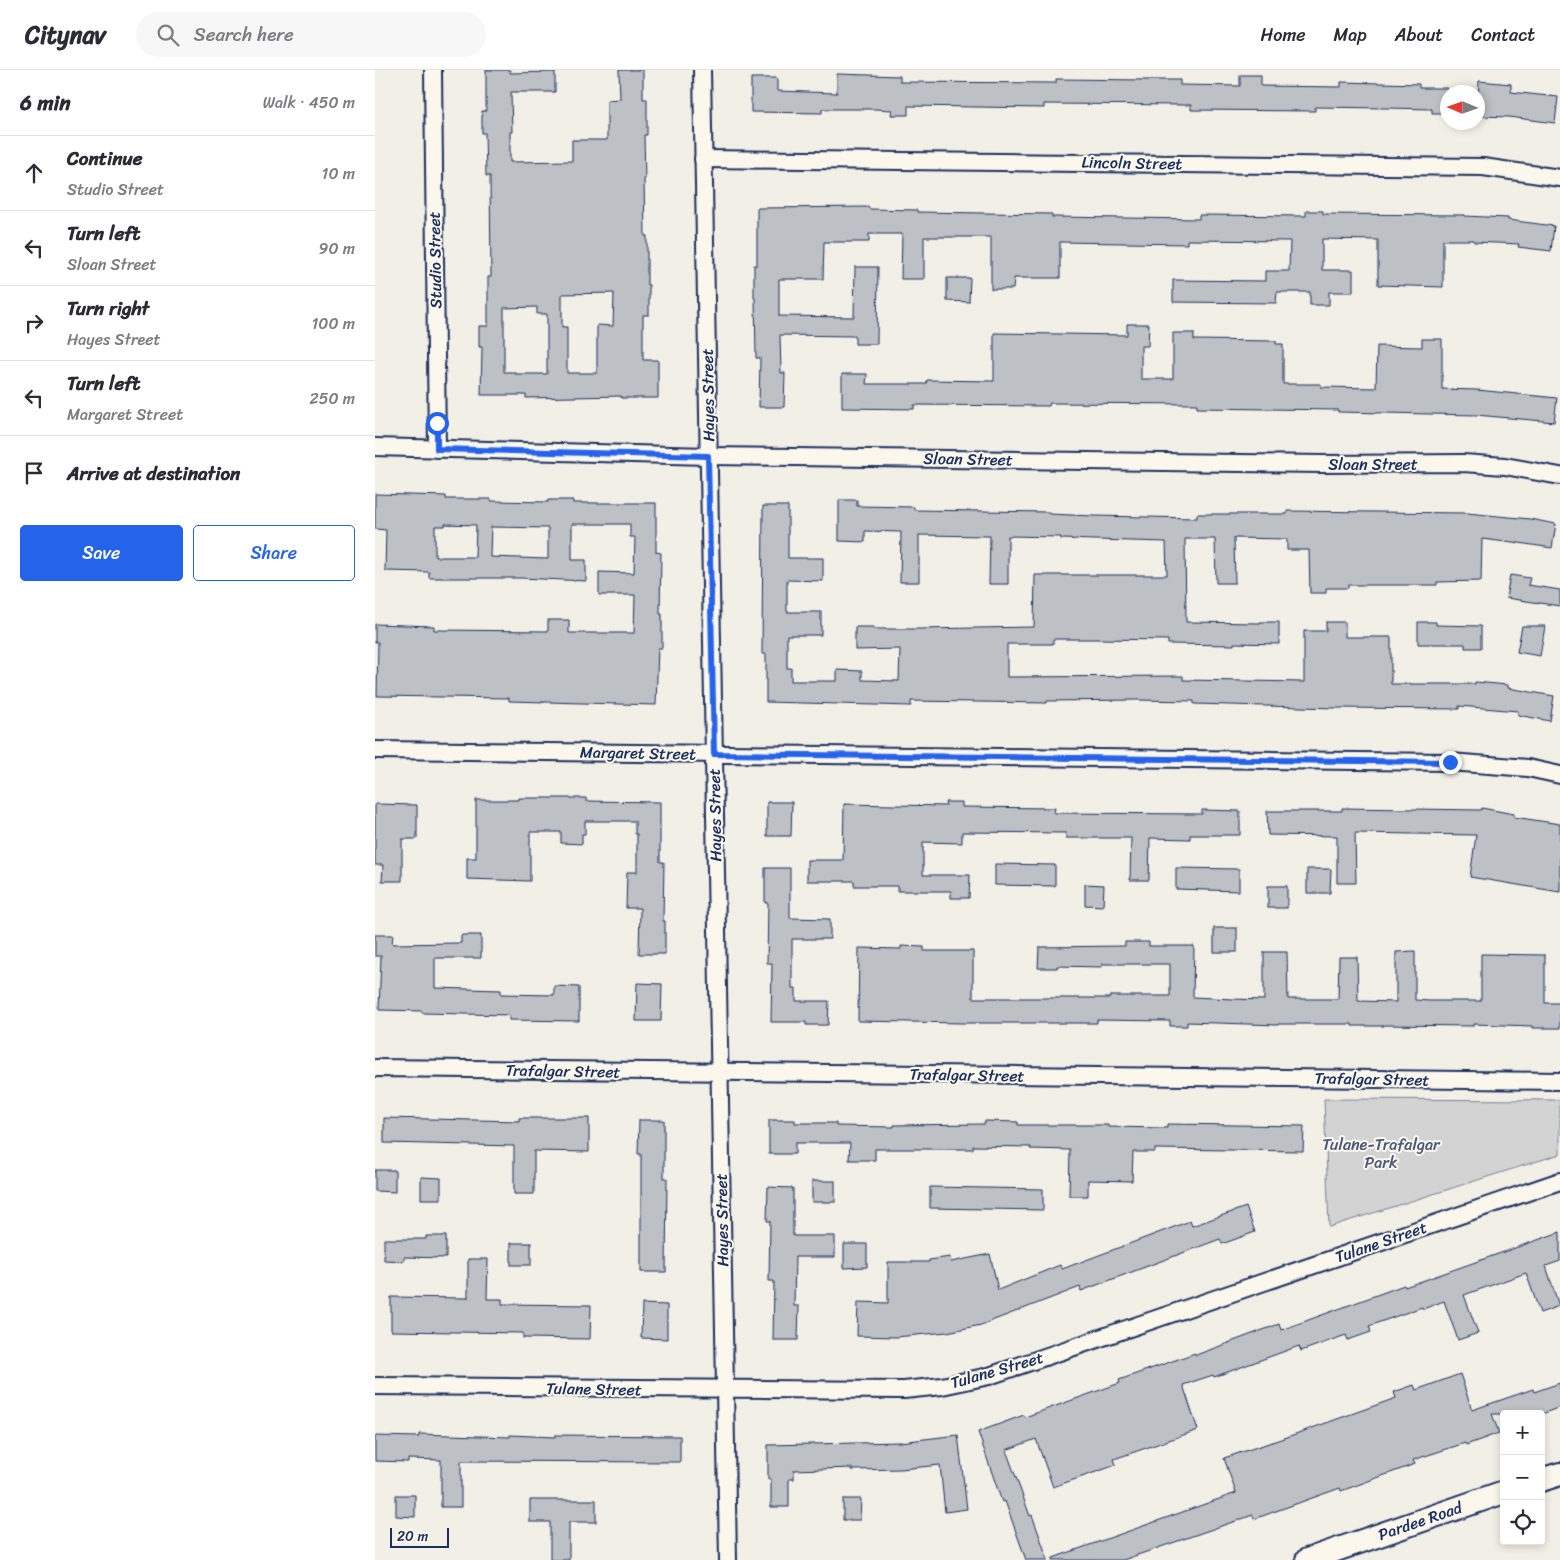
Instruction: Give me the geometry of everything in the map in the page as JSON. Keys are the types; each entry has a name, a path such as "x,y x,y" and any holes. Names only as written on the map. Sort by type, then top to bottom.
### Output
{"main road":[{"path":"1545,1479 1560,1474"},
{"name":"Pardee Road","path":"1307,1560 1500,1493"}],"street":[{"name":"Studio Street","path":"433,70 437,449"},
{"name":"Hayes Street","path":"702,70 728,1560"},
{"name":"Lincoln Street","path":"703,159 1483,167 1560,178"},
{"name":"Sloan Street","path":"375,447 708,456 1323,464 1463,463 1505,466 1560,476"},
{"name":"Margaret Street","path":"375,750 1450,762 1528,768 1560,775"},
{"name":"Trafalgar Street","path":"375,1068 1560,1081"},
{"name":"Tulane Street","path":"375,1386 904,1390 942,1386 989,1376 1560,1181"}],"green space":[{"name":"Tulane-Trafalgar Park","path":"1324,1099 1560,1100 1560,1154 1329,1227"}],"building":[{"path":"486,70 510,70 510,73 555,72 555,92 511,92 512,132 510,132 510,162 572,161 572,140 607,140 607,100 620,99 619,70 643,70 643,99 647,99 647,135 644,135 644,179 649,315 643,315 643,360 658,360 658,398 621,398 621,396 526,398 526,395 481,395 482,347 479,347 479,326 488,326 488,277 491,277 490,176 486,176 485,133 482,133 482,111 486,111","holes":["614,293 613,326 597,325 597,373 567,373 567,327 562,327 562,294","537,307 537,314 547,314 547,374 504,372 504,308"]},
{"path":"837,74 900,76 900,82 1056,83 1056,79 1180,80 1180,85 1240,86 1240,75 1261,75 1261,86 1341,87 1341,82 1419,84 1419,88 1440,88 1440,113 1432,113 1432,109 1315,107 1315,111 1191,110 1191,105 1044,104 1044,108 908,106 908,115 891,115 892,110 875,109 822,109 822,113 751,112 751,78 777,78 777,91 837,93"},
{"path":"1479,81 1511,84 1511,92 1558,97 1555,123 1509,117 1485,116 1485,85 1479,85"},
{"path":"869,207 869,209 917,210 917,212 1052,214 1052,217 1199,219 1199,215 1306,216 1306,211 1323,211 1323,214 1465,215 1508,218 1508,220 1554,226 1551,251 1518,247 1519,244 1474,242 1474,240 1443,240 1443,287 1378,285 1378,240 1322,239 1322,270 1353,270 1353,292 1329,292 1329,305 1310,305 1310,292 1277,292 1276,303 1173,302 1173,280 1265,281 1265,271 1289,271 1290,241 1187,240 1187,244 1060,242 1060,278 1014,278 1013,289 991,289 991,237 924,237 924,279 901,279 902,234 869,234 869,242 824,242 823,279 779,279 779,316 854,317 855,267 878,267 877,344 855,344 855,336 780,335 781,373 785,373 784,407 759,407 760,358 756,358 754,298 754,265 757,265 757,208"},
{"path":"947,278 970,278 969,302 947,301"},
{"path":"1127,324 1149,324 1148,346 1141,346 1141,379 1173,379 1173,333 1194,333 1194,340 1276,341 1276,344 1283,344 1283,384 1321,384 1321,387 1376,388 1377,346 1422,347 1422,339 1442,339 1442,389 1477,390 1557,398 1554,422 1476,415 1338,412 1338,410 1197,408 1197,404 1050,403 1049,406 914,405 914,409 842,408 842,374 867,374 866,384 926,384 927,380 994,381 994,333 1127,335"},
{"path":"375,494 446,496 446,499 491,499 491,501 548,502 548,500 573,500 573,503 656,503 656,552 661,553 660,614 662,614 662,648 658,648 656,705 509,701 509,698 377,696 378,642 375,642 375,624 434,626 434,630 548,631 548,620 569,620 569,633 634,633 635,595 599,595 599,572 634,573 635,537 630,537 630,524 572,524 572,560 586,560 586,581 520,578 429,578 429,572 385,571 386,530 375,529","holes":["445,524 476,525 475,557 435,557 435,526 445,526","491,527 548,528 548,559 490,557"]},
{"path":"839,500 857,500 857,506 914,507 914,510 1049,512 1049,514 1094,516 1197,518 1197,514 1287,514 1287,511 1467,513 1530,519 1556,524 1552,548 1482,539 1481,581 1437,582 1437,585 1348,585 1348,588 1326,588 1326,593 1310,593 1309,550 1287,550 1287,539 1234,538 1235,583 1216,583 1215,539 1185,539 1186,622 1279,622 1279,644 1168,644 1168,640 1053,639 1053,644 1007,644 1007,677 1183,676 1183,680 1304,682 1304,631 1326,631 1326,622 1345,622 1345,637 1391,637 1391,684 1475,684 1475,682 1508,685 1508,688 1554,696 1550,721 1518,715 1518,711 1459,706 1459,709 1336,708 1194,704 1194,701 1137,700 1047,701 1047,703 911,701 911,706 766,702 766,654 762,654 763,506 788,506 788,558 823,558 823,581 787,580 787,612 821,612 821,635 787,635 787,668 791,668 791,681 837,681 837,670 862,671 862,680 899,681 900,649 855,650 855,627 919,629 1034,627 1035,575 1167,575 1166,542 1008,536 1008,584 989,584 990,536 919,535 919,582 900,582 901,532 865,531 865,542 839,541"},
{"path":"1510,575 1530,578 1528,585 1560,590 1560,606 1506,598"},
{"path":"1418,622 1436,622 1436,625 1481,626 1481,648 1465,648 1465,644 1418,644"},
{"path":"1522,626 1545,626 1540,656 1517,652"},
{"path":"519,798 586,798 586,801 660,802 660,862 664,862 663,921 665,921 665,954 639,954 640,908 626,908 627,872 637,872 635,821 585,821 585,834 582,834 582,844 561,843 561,832 530,832 530,881 467,879 467,858 476,858 476,800 519,800"},
{"path":"767,802 792,802 791,836 767,836"},
{"path":"945,802 962,802 962,807 1055,808 1054,813 1202,814 1202,810 1240,811 1240,835 1190,835 1190,839 1150,838 1149,880 1130,880 1131,838 1066,838 1066,833 962,832 962,843 923,842 923,875 970,875 969,898 951,898 951,891 898,891 898,886 854,886 854,881 807,881 807,860 843,860 844,804 946,806"},
{"path":"375,804 417,805 417,839 402,839 402,881 382,881 383,865 375,865"},
{"path":"1342,808 1481,810 1482,808 1514,814 1514,817 1560,824 1560,892 1470,877 1476,835 1355,833 1356,883 1337,883 1337,836 1268,835 1267,811 1342,811"},
{"path":"995,864 1055,865 1055,886 995,885"},
{"path":"765,868 790,868 790,918 830,919 830,939 792,939 792,988 796,988 796,1001 829,1001 828,1025 806,1025 806,1022 771,1022 772,963 767,963 768,903 765,903"},
{"path":"1176,868 1239,869 1239,891 1176,889"},
{"path":"1307,869 1331,869 1330,893 1307,893"},
{"path":"1085,884 1104,885 1103,906 1085,905"},
{"path":"1268,886 1287,886 1287,908 1268,908"},
{"path":"1214,928 1237,928 1237,952 1214,952"},
{"path":"375,935 393,935 392,944 461,943 461,935 481,935 481,958 435,958 435,988 501,990 501,994 554,995 554,986 579,987 579,1021 509,1020 509,1015 379,1010 381,956 375,956"},
{"path":"1125,942 1149,942 1149,946 1194,946 1193,997 1264,1000 1264,952 1287,952 1288,999 1338,999 1339,957 1357,957 1358,1001 1396,1002 1396,952 1415,951 1415,1000 1429,1001 1481,1001 1481,954 1545,955 1545,1003 1560,1003 1560,1028 1474,1024 1474,1026 1352,1026 1352,1024 1278,1025 1187,1022 1187,1026 1170,1026 1170,1021 1097,1020 1097,1023 858,1021 859,948 901,949 901,946 924,947 924,951 973,951 973,998 1170,996 1170,964 1102,964 1102,967 1057,966 1057,968 1038,968 1039,947 1125,946"},
{"path":"637,983 662,984 661,1021 636,1021"},
{"path":"384,1118 519,1121 519,1118 589,1118 589,1152 534,1151 534,1194 514,1194 514,1146 384,1143"},
{"path":"639,1120 664,1120 664,1178 667,1178 666,1272 641,1272 641,1154 638,1154"},
{"path":"769,1120 795,1120 795,1123 836,1123 836,1126 894,1127 894,1125 985,1124 985,1121 1018,1122 1018,1125 1108,1125 1108,1127 1167,1128 1167,1124 1304,1126 1303,1151 1155,1149 1155,1152 1133,1152 1132,1181 1088,1180 1088,1196 1069,1196 1070,1150 973,1146 973,1149 875,1149 875,1160 849,1160 850,1143 795,1143 795,1154 769,1154"},
{"path":"375,1170 395,1170 395,1192 375,1191"},
{"path":"421,1177 441,1178 441,1199 421,1199"},
{"path":"812,1181 835,1181 835,1202 812,1202"},
{"path":"768,1187 793,1188 793,1236 835,1236 835,1257 795,1257 794,1306 799,1306 798,1340 773,1340 774,1281 769,1281 770,1221 767,1221"},
{"path":"930,1187 1043,1189 1043,1210 930,1208"},
{"path":"1246,1207 1255,1232 1222,1244 1220,1239 1081,1291 1080,1287 981,1325 947,1332 896,1337 857,1336 858,1302 888,1303 888,1262 929,1262 929,1260 950,1257 951,1262 990,1254 998,1290 1060,1265 1062,1269 1190,1221 1192,1226"},
{"path":"1560,1232 1560,1261 1546,1266 1559,1306 1540,1313 1526,1273 1464,1295 1478,1333 1458,1340 1444,1301 1369,1326 1371,1332 1348,1340 1346,1335 1301,1351 1299,1346 1214,1377 1213,1375 1183,1385 1198,1430 1114,1459 1116,1465 1053,1487 1036,1439 1006,1450 1048,1560 1026,1560 1005,1501 1002,1502 978,1432 1120,1383 1119,1380 1195,1353 1196,1355 1279,1324 1281,1330 1404,1285 1405,1287"},
{"path":"426,1236 446,1236 446,1258 404,1257 404,1261 384,1260 384,1239 426,1239"},
{"path":"511,1243 531,1243 531,1265 511,1265"},
{"path":"844,1244 867,1244 867,1267 844,1268"},
{"path":"468,1259 488,1259 487,1299 502,1299 502,1304 591,1305 590,1339 523,1338 523,1333 391,1331 391,1297 468,1298"},
{"path":"642,1304 667,1305 667,1339 641,1338"},
{"path":"1460,1374 1472,1410 1533,1389 1534,1392 1560,1383 1560,1407 1545,1413 1545,1410 1500,1410 1500,1414 1492,1414 1499,1433 1466,1445 1465,1443 1413,1460 1415,1464 1341,1491 1340,1488 1254,1519 1253,1515 1123,1560 1053,1560 1053,1558 1236,1493 1224,1458 1396,1398 1394,1392 1414,1385 1416,1390"},
{"path":"419,1434 510,1437 510,1435 555,1437 555,1435 680,1436 680,1462 461,1461 461,1507 441,1507 441,1460 375,1461 375,1436 419,1437"},
{"path":"958,1435 967,1509 945,1512 940,1465 901,1469 794,1470 794,1479 789,1479 789,1507 771,1507 771,1479 768,1479 768,1445 900,1442"},
{"path":"396,1495 415,1495 415,1517 396,1516"},
{"path":"843,1499 861,1499 860,1520 843,1520"},
{"path":"530,1500 596,1500 596,1522 569,1522 569,1560 550,1560 550,1522 530,1522"}],"route":[{"path":"437,423 437,449 708,456 714,754 1450,762"}]}
